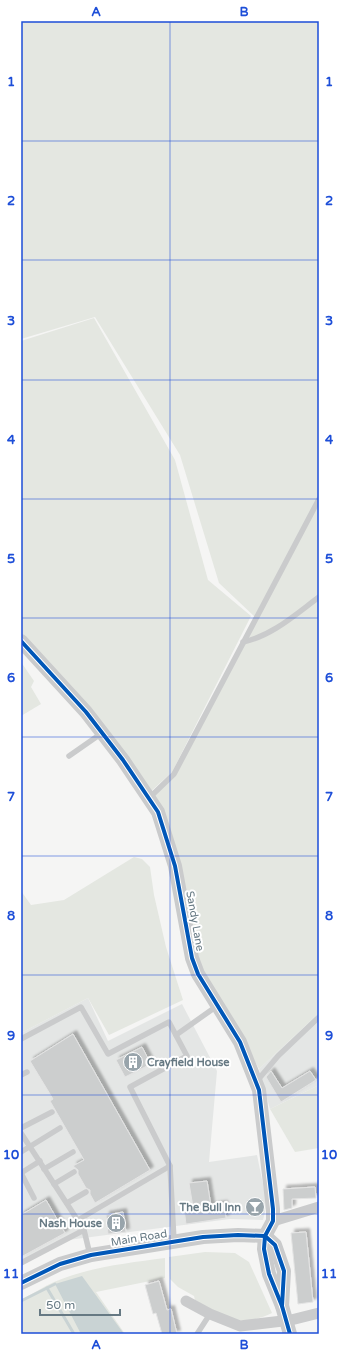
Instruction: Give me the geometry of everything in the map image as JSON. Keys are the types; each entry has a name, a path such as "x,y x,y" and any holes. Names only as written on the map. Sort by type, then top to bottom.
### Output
{"street":[{"name":"Sandy Lane","path":"21,641 86,712 102,732 158,812 176,866 192,958 198,974 240,1042 256,1083 261,1106 273,1221"},
{"path":"290,1334 282,1306 284,1271 275,1245 265,1236 273,1221 319,1207"},
{"name":"Main Road","path":"21,1283 60,1264 90,1255 174,1241 238,1235 265,1236"},
{"path":"186,1301 210,1314 240,1326 287,1320 319,1313"}],"lane":[{"path":"148,798 174,774 319,499"},
{"path":"243,642 255,640 277,628 319,597"},
{"path":"69,756 102,732"},
{"path":"176,1035 217,1006"},
{"path":"21,1039 81,1007 108,1054 169,1022 186,1056 130,1087 170,1166 174,1241"},
{"path":"256,1083 283,1051 319,1017"},
{"path":"21,1075 27,1072"},
{"path":"21,1128 52,1112"},
{"path":"21,1152 60,1128"},
{"path":"21,1133 84,1230 90,1255"},
{"path":"44,1169 73,1152"},
{"path":"34,1198 21,1173 40,1161"},
{"path":"78,1220 170,1166"},
{"path":"54,1184 74,1172"},
{"path":"67,1203 86,1192"},
{"path":"21,1263 84,1230"},
{"path":"197,1334 210,1314"}],"shaded area":[{"path":"21,21 319,21 319,1013 259,1069 243,1038 199,973 152,797 176,774 257,619 219,583 180,455 95,317 21,339"},
{"path":"94,318 175,460 208,580 251,616 172,772 149,793 21,639 21,341"},
{"path":"21,662 34,681 31,687 41,704 21,716"},
{"path":"134,857 142,859 150,867 154,895 166,947 183,1000 109,1035 88,998 21,1033 21,891 31,905 64,900"},
{"path":"88,998 108,1041 182,1004 217,1071 209,1162 257,1155 267,1204 263,1220 230,1219 68,1240 21,1265 21,1033"},
{"path":"319,1013 319,1085 270,1109 259,1069"},
{"path":"319,1085 319,1148 295,1152 270,1109"},
{"path":"205,1252 235,1253 249,1262 272,1313 250,1320 232,1319 195,1300 194,1296 178,1287 170,1279 169,1257"},
{"path":"165,1258 165,1278 96,1292 125,1334 21,1334 21,1300 46,1286 67,1277 95,1269"},
{"path":"82,1276 124,1334 81,1334 55,1284"}],"building":[{"path":"73,1034 150,1170 95,1203 90,1194 90,1190 86,1188 78,1174 78,1170 73,1166 84,1160 50,1101 53,1099 30,1061"},
{"name":"Crayfield House","path":"142,1047 151,1064 125,1077 116,1060"},
{"path":"271,1071 282,1088 310,1071 316,1080 281,1102 266,1077"},
{"path":"207,1181 211,1206 224,1204 226,1218 186,1224 184,1209 193,1207 189,1183"},
{"path":"315,1187 316,1198 292,1199 292,1208 284,1210 283,1189"},
{"path":"46,1200 65,1233 21,1257 21,1215"},
{"name":"Nash House","path":"123,1212 126,1232 108,1234 106,1215"},
{"path":"306,1232 313,1302 298,1304 291,1233"},
{"path":"159,1281 167,1310 171,1309 177,1334 162,1334 156,1313 153,1314 145,1285"}],"waterway":[{"path":"21,1301 55,1284"},
{"path":"47,1288 74,1334"}],"cycle path":[{"path":"21,641 86,712 123,760 158,812 175,866 192,958 198,974 240,1042 259,1090 273,1209 273,1221 265,1236 264,1249 269,1274 282,1306 290,1334"},
{"path":"21,1283 60,1264 91,1255 203,1237 238,1235 265,1236 275,1245 284,1271 282,1306"}],"place":[{"name":"Crayfield House","path":"133,1062"},
{"name":"The Bull Inn","path":"255,1207"},
{"name":"Nash House","path":"116,1223"}]}
